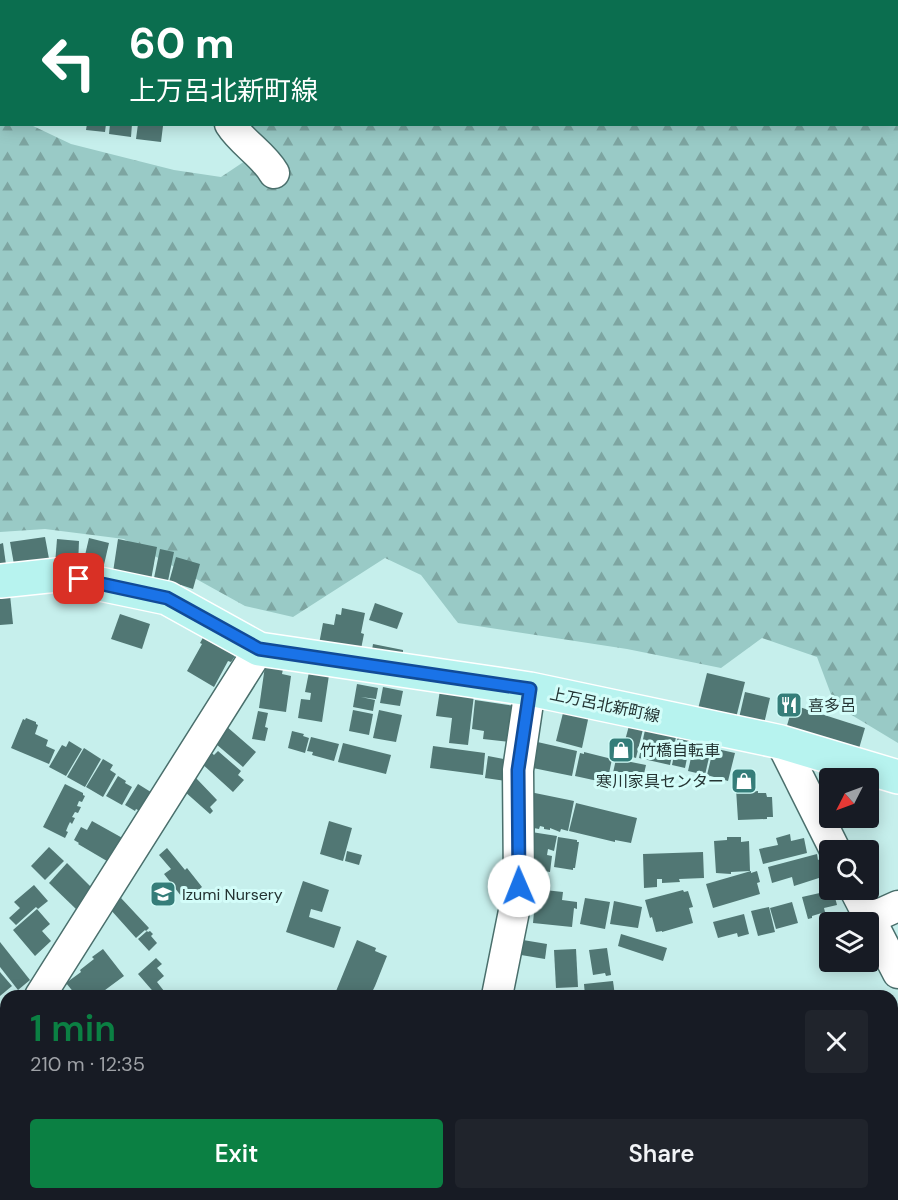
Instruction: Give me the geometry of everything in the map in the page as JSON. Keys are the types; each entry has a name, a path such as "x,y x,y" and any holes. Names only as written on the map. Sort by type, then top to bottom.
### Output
{"main road":[{"name":"上万呂北新町線","path":"0,581 57,575 167,598 259,649 530,689 780,742 898,777"}],"street":[{"path":"232,126 244,142 268,163 274,173"},
{"path":"49,990 259,649"},
{"path":"498,990 519,886 518,770 530,689"},
{"path":"780,742 830,840"},
{"path":"879,915 898,906"},
{"path":"879,938 898,973"}],"green space":[{"path":"0,126 33,126 71,144 174,170 221,177 254,155 249,126 898,126 898,743 835,705 817,657 762,638 721,668 627,649 458,623 421,575 385,558 293,617 245,606 124,539 45,529 0,532"}],"building":[{"path":"87,126 106,126 105,132 86,130"},
{"path":"110,126 132,126 131,137 109,134"},
{"path":"138,126 163,126 161,142 136,139"},
{"path":"45,537 50,564 15,570 10,542"},
{"path":"89,538 109,543 103,569 83,564"},
{"path":"57,539 79,541 78,566 55,564"},
{"path":"118,539 157,547 151,580 113,572"},
{"path":"3,543 7,572 0,572 0,544"},
{"path":"160,549 174,552 166,583 154,578"},
{"path":"176,557 200,564 193,589 181,585 180,588 169,582"},
{"path":"10,595 13,624 0,625 0,596"},
{"path":"375,603 403,613 397,629 369,620"},
{"path":"342,608 365,613 360,654 319,644 323,623 334,625 336,614 341,615"},
{"path":"120,614 150,624 142,649 111,639"},
{"path":"205,634 237,653 231,662 228,661 214,687 187,671"},
{"path":"373,644 403,650 403,653 407,654 405,664 372,650"},
{"path":"265,666 283,669 282,674 291,676 286,712 259,708"},
{"path":"309,672 329,675 322,722 298,718 301,699 310,700 311,693 305,692"},
{"path":"707,673 745,682 736,718 698,709"},
{"path":"357,684 378,688 376,699 361,697 375,700 373,711 353,707"},
{"path":"383,687 403,691 400,706 380,703"},
{"path":"440,690 474,695 468,745 449,743 452,718 436,716"},
{"path":"745,692 770,698 764,724 739,718"},
{"path":"475,700 515,706 510,742 483,739 484,731 472,729"},
{"path":"793,705 865,728 858,752 786,729"},
{"path":"564,709 589,715 582,748 556,741"},
{"path":"353,710 373,714 369,735 349,731"},
{"path":"379,710 402,715 396,742 373,738"},
{"path":"258,711 268,713 265,741 252,739"},
{"path":"23,719 36,722 38,725 35,734 48,740 46,746 55,750 49,764 11,748"},
{"path":"630,722 644,725 636,758 626,755 629,745 624,744"},
{"path":"226,726 256,752 243,767 216,744 219,742 214,738"},
{"path":"645,730 676,737 670,765 639,758"},
{"path":"292,731 309,738 305,753 288,748"},
{"path":"679,731 692,734 685,768 672,765"},
{"path":"696,736 713,740 705,775 688,771"},
{"path":"311,737 339,744 334,761 312,755 313,752 307,751"},
{"path":"69,741 82,749 66,776 49,767 62,745 66,747"},
{"path":"533,741 577,751 572,776 528,767"},
{"path":"343,743 391,755 386,774 338,762"},
{"path":"433,746 485,753 483,775 430,768"},
{"path":"714,746 718,747 717,749 735,753 728,781 707,775"},
{"path":"84,748 101,759 85,787 67,777"},
{"path":"209,751 214,755 218,751 241,771 238,775 244,780 233,792 200,762"},
{"path":"584,752 612,759 607,783 575,776 580,753 584,754"},
{"path":"488,756 509,760 506,781 485,778"},
{"path":"103,759 113,765 110,770 116,774 103,797 86,787"},
{"path":"616,759 646,765 641,787 611,782"},
{"path":"118,776 132,787 122,805 106,796"},
{"path":"196,778 217,800 210,807 213,811 210,814 184,791"},
{"path":"65,784 85,796 82,802 79,801 77,806 81,807 72,817 75,818 68,826 65,838 43,827"},
{"path":"138,784 154,794 142,812 125,805"},
{"path":"749,788 749,792 758,791 758,793 766,793 767,797 772,797 773,817 738,820 736,789"},
{"path":"525,791 574,801 568,831 561,829 560,832 540,826 539,829 523,826"},
{"path":"576,803 637,818 631,843 615,840 615,842 569,831"},
{"path":"92,821 126,840 112,864 74,840 81,827 87,830"},
{"path":"329,821 352,828 343,861 320,854"},
{"path":"525,831 557,836 554,851 548,849 547,855 552,856 550,872 525,868"},
{"path":"790,834 791,841 804,838 807,853 763,864 759,849 778,845 776,838"},
{"path":"558,837 579,842 573,870 554,867"},
{"path":"727,837 741,837 741,842 749,841 750,871 731,872 731,874 716,873 714,841 727,840"},
{"path":"49,847 64,861 45,880 31,866"},
{"path":"167,848 202,887 185,901 164,874 171,869 159,855"},
{"path":"347,851 362,855 359,865 345,861"},
{"path":"703,852 704,878 679,879 680,882 662,883 662,879 657,879 657,887 644,888 643,854"},
{"path":"817,854 819,878 794,886 792,877 772,883 768,867"},
{"path":"67,863 94,890 76,909 49,883"},
{"path":"751,871 751,873 757,871 760,894 713,908 706,884"},
{"path":"303,881 329,890 322,912 311,909 309,917 341,927 334,948 286,932"},
{"path":"34,885 48,901 38,909 36,907 16,925 9,918 20,908 14,902"},
{"path":"526,888 563,892 562,900 577,902 572,927 533,923 534,912 524,910"},
{"path":"683,890 688,891 693,907 689,908 693,923 656,932 645,900"},
{"path":"819,893 819,900 836,900 837,905 824,908 825,912 819,912 808,919 802,897"},
{"path":"121,898 149,928 136,938 110,909"},
{"path":"585,898 610,902 605,929 580,924"},
{"path":"614,901 642,907 638,928 610,924"},
{"path":"792,902 798,923 776,929 770,908"},
{"path":"769,907 775,932 758,936 751,911"},
{"path":"37,909 50,924 42,931 51,941 35,956 13,930"},
{"path":"744,914 749,934 738,937 737,933 718,938 713,922"},
{"path":"147,931 153,934 151,936 157,943 149,951 138,939"},
{"path":"621,934 667,948 663,961 618,946"},
{"path":"517,939 547,944 545,959 515,954"},
{"path":"357,940 376,948 375,951 387,956 373,990 336,990"},
{"path":"0,942 30,980 18,990 0,967"},
{"path":"607,948 611,975 606,976 605,973 593,975 589,950"},
{"path":"103,949 124,976 105,990 72,990 66,983 94,959 92,957"},
{"path":"576,949 578,987 556,988 554,950"},
{"path":"156,958 162,964 157,968 164,976 157,982 163,990 152,990 138,974"},
{"path":"0,972 12,986 7,990 0,990"},
{"path":"613,981 614,990 584,990 584,984"}],"place":[{"name":"喜多呂","path":"789,705"},
{"name":"竹橋自転車","path":"621,750"},
{"name":"寒川家具センター","path":"744,781"},
{"name":"Izumi Nursery","path":"163,894"}],"route":[{"path":"79,579 167,598 259,649 530,689 518,770 519,886"}]}
